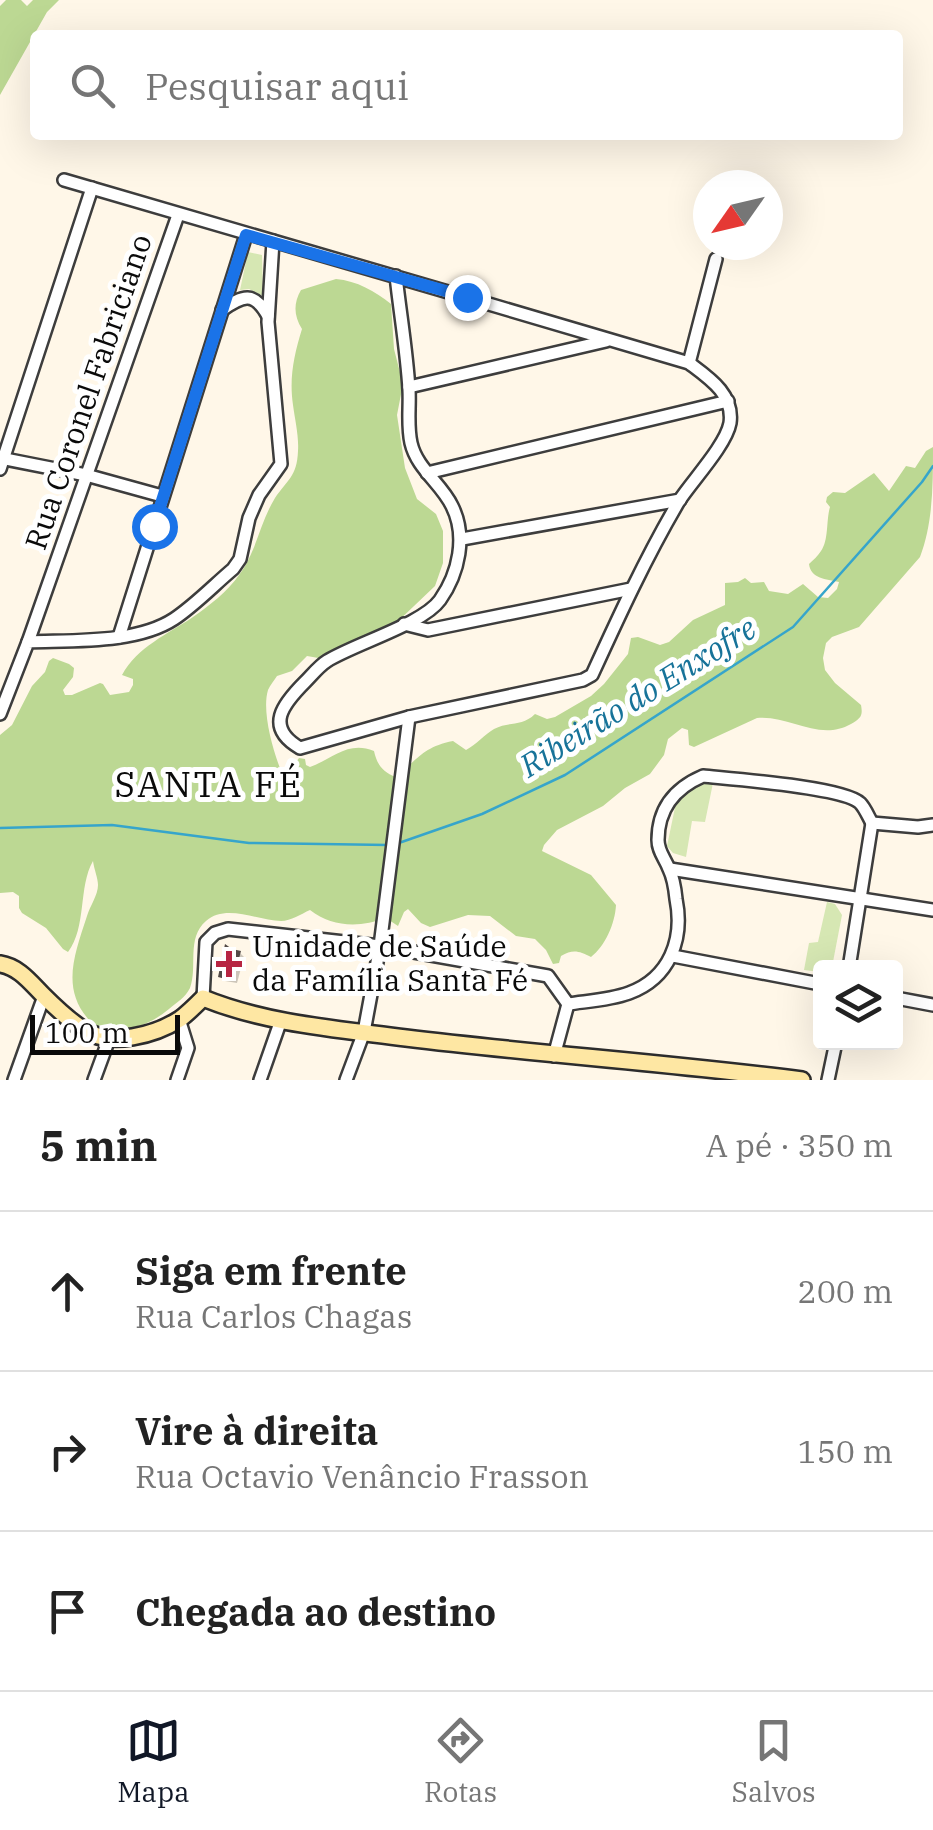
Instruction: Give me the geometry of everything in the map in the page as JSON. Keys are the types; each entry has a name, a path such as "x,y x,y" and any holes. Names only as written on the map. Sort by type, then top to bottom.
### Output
{"street":[{"path":"64,180 246,235 396,276 689,363 716,382 728,402 730,426 724,439 680,500 631,589 592,675 409,717 300,748 282,731 279,719 286,702 325,662 433,608 451,577 462,539 452,506 419,463 412,445 396,276"},
{"path":"92,188 1,462 86,475 162,496"},
{"name":"Rua Coronel Fabriciano","path":"0,714 178,215"},
{"path":"120,637 246,235"},
{"path":"28,642 120,637 148,630 174,619 233,569 240,558 258,495 280,464 268,316 272,241"},
{"path":"689,363 716,260"},
{"path":"222,310 245,297 262,305 268,316"},
{"path":"409,387 610,340"},
{"path":"427,473 728,402"},
{"path":"462,539 680,500"},
{"path":"404,624 428,630 631,589"},
{"path":"126,613 148,630"},
{"path":"346,1080 364,1032 380,946 409,717"},
{"path":"568,1004 631,992 650,980 673,956 678,903 658,840 666,804 686,784 704,776 828,792 861,804 872,823 851,960"},
{"path":"872,823 933,826"},
{"path":"670,869 933,910"},
{"path":"0,964 19,972 87,1032 108,1039 137,1036 179,1020 203,998 206,942 215,932 228,929 380,946 548,976 568,1004"},
{"path":"673,956 813,983"},
{"path":"14,1080 44,996"},
{"path":"203,998 236,1012 364,1032 554,1056 693,1066 802,1080"},
{"path":"903,999 933,1005"},
{"path":"554,1056 568,1004"},
{"path":"177,1080 188,1048 179,1020"},
{"path":"260,1080 280,1020"},
{"path":"94,1080 108,1039"},
{"path":"828,1080 834,1050"}],"green space":[{"path":"6,0 21,0 27,6 33,0 59,0 37,30 30,30 30,42 0,95 0,6"},
{"path":"248,252 262,255 263,296 249,289 240,290"},
{"path":"336,279 365,287 391,304 394,349 403,384 397,415 405,468 417,499 436,514 443,531 443,563 435,586 393,626 330,660 307,656 292,671 277,676 268,690 266,711 273,748 285,780 295,779 293,766 299,758 305,759 310,767 356,748 374,751 381,767 396,777 435,747 453,741 466,750 491,731 535,714 547,719 555,717 604,684 628,654 631,638 660,645 669,642 693,620 725,605 725,583 745,578 751,583 764,582 769,591 788,594 803,584 818,597 828,598 839,582 816,575 809,564 825,541 830,507 827,497 833,492 845,493 874,473 889,491 906,466 915,468 933,447 928,531 920,557 859,627 826,643 825,670 861,705 857,720 827,730 757,718 694,747 689,745 688,730 682,728 668,739 664,755 650,774 603,806 557,830 544,845 542,851 591,875 616,905 608,934 591,957 573,952 553,964 535,939 516,936 490,916 468,915 430,927 408,909 398,926 386,918 337,923 310,910 281,921 223,913 206,921 196,936 186,995 143,1025 97,1028 77,1002 72,975 77,947 98,889 93,861 85,883 78,931 68,952 46,928 22,913 19,896 13,892 0,893 0,735 12,725 32,686 53,658 74,668 73,677 63,690 65,695 100,683 110,695 129,692 133,679 122,675 128,665 154,642 212,603 239,575 270,507 296,467 298,440 292,385 302,329 296,315 297,300 301,290"},
{"path":"713,783 705,822 692,821 686,857 673,853 667,846 677,798 701,784"},
{"path":"827,902 835,904 842,915 833,960 813,960 813,971 804,970 809,943 818,942"}],"building":[{"name":"Unidade de Saúde da Família Santa Fé","path":"225,944 241,951 233,981 218,977"}],"waterway":[{"name":"Ribeirão do Enxofre","path":"396,844 482,814 565,775 793,627 933,466"},
{"name":"Ribeirão do Enxofre","path":"0,828 112,825 249,843 388,845"}],"place":[{"name":"Unidade de Saúde da Família Santa Fé","path":"229,964"}],"district":[{"name":"SANTA FÉ","path":"209,785"}],"route":[{"path":"154,526 246,235 467,297"}]}
